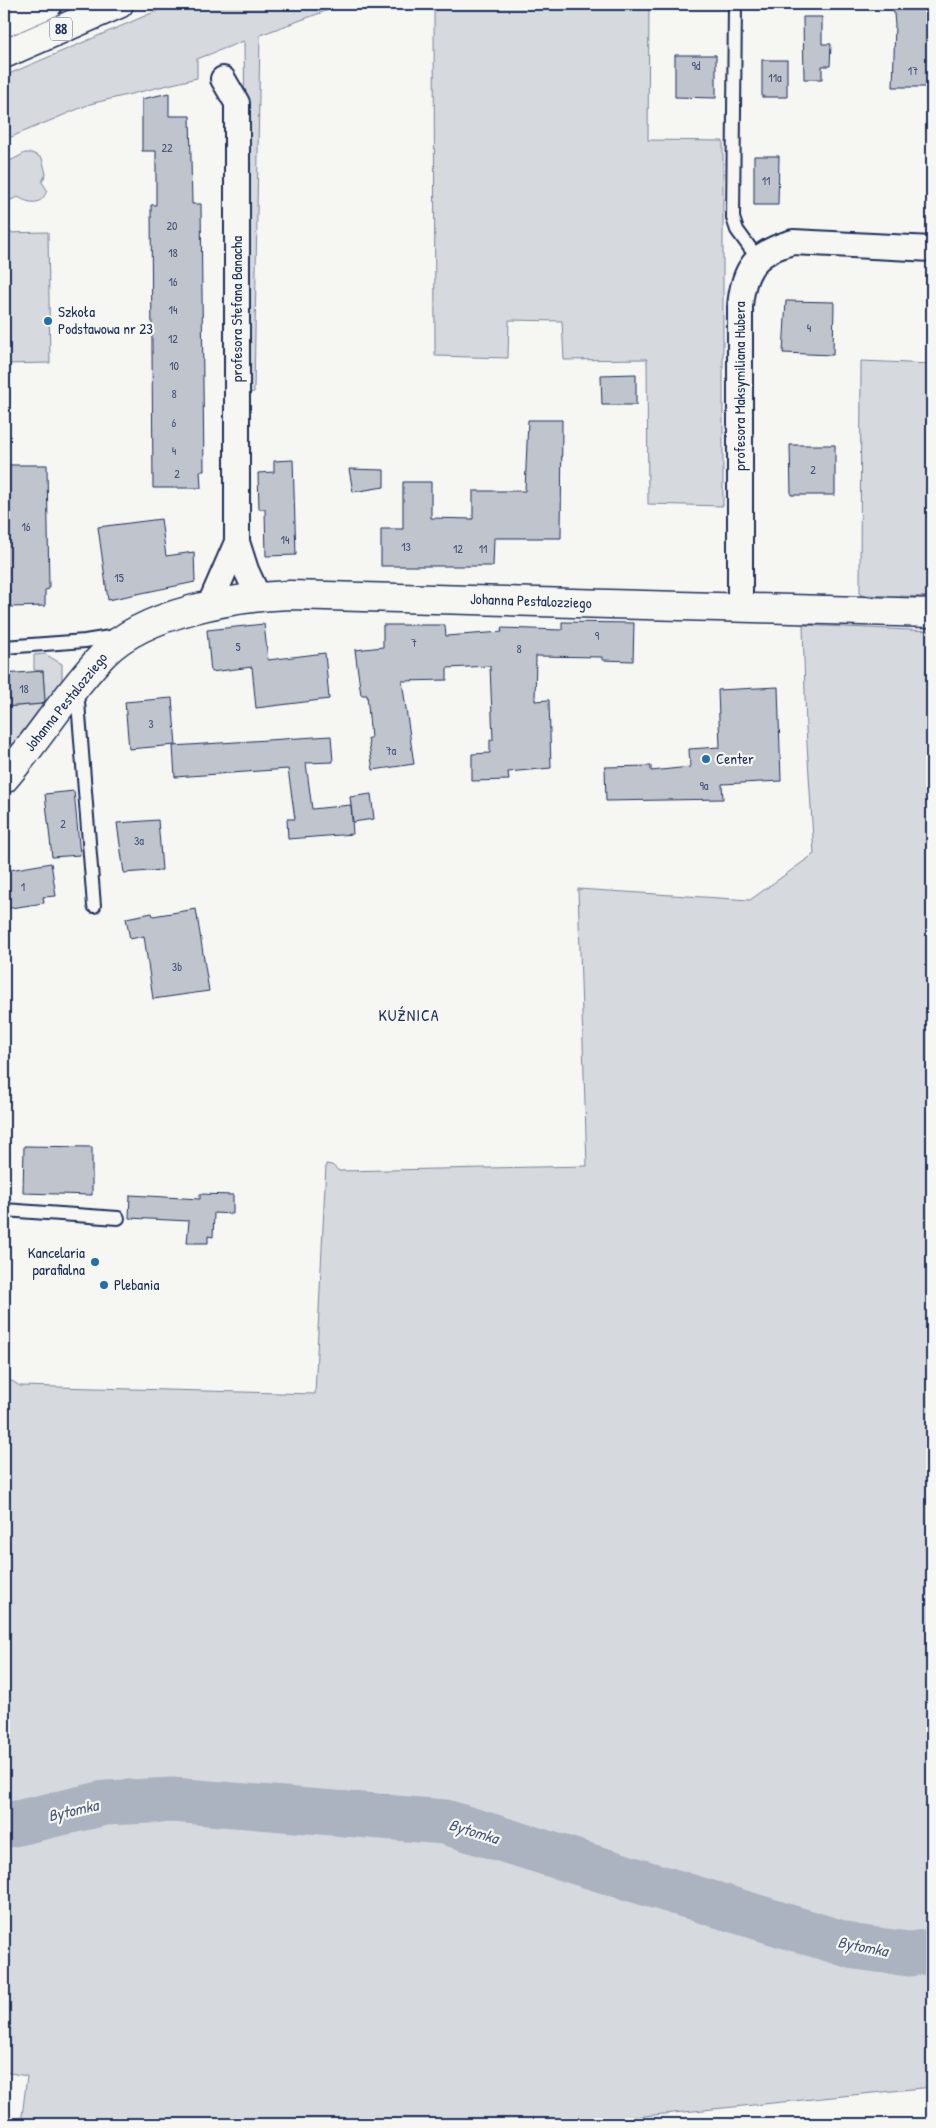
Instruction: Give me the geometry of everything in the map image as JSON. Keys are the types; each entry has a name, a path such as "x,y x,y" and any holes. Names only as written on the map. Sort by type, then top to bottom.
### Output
{"street":[{"name":"88","path":"4,23 48,4"},
{"name":"88","path":"4,54 119,4"},
{"name":"profesora Stefana Banacha","path":"223,79 237,103 237,542 246,570 258,596"},
{"name":"profesora Maksymiliana Hubera","path":"740,607 740,306 741,288 747,273 758,259 773,248 793,242 932,249"},
{"name":"profesora Stefana Banacha","path":"210,604 237,542"},
{"name":"Johanna Pestalozziego","path":"4,779 104,654 135,632 210,604 258,596 383,596 932,613"}],"lane":[{"path":"735,4 733,218 737,230 758,259"},
{"name":"Johanna Pestalozziego","path":"4,647 85,641 135,632"},
{"path":"77,686 94,906"},
{"path":"4,1210 118,1218"}],"shaded area":[{"path":"173,4 345,4 260,35 254,392 248,393 244,41 197,59 197,78 90,104 4,140 4,76"},
{"path":"434,4 649,4 648,140 723,141 723,506 648,504 647,359 564,360 562,321 509,320 508,358 435,356"},
{"path":"25,153 32,153 42,158 46,174 42,182 47,190 45,195 42,199 35,202 18,197 4,203 4,159 12,160"},
{"path":"48,232 50,363 4,364 4,233"},
{"path":"861,361 932,364 932,597 860,595"},
{"path":"803,625 932,631 932,1935 870,1936 787,1912 524,1826 389,1795 156,1780 81,1788 4,1804 4,1381 12,1381 20,1386 315,1394 326,1164 332,1165 339,1171 587,1166 578,889 750,900 814,854 806,728"},
{"path":"45,654 62,664 62,684 4,759 4,707 45,704 43,671 34,670 34,655"},
{"path":"191,1817 343,1827 393,1833 496,1852 629,1888 814,1951 872,1964 932,1965 932,2087 594,2121 593,2124 21,2124 27,2076 4,2072 4,1839 100,1819"}],"building":[{"path":"893,4 932,4 932,87 893,87 895,24"},
{"path":"803,17 822,17 822,44 831,44 830,66 822,66 822,79 804,79"},
{"path":"675,55 716,55 716,98 675,97"},
{"path":"762,60 787,60 787,97 762,97"},
{"path":"169,93 169,116 190,116 192,204 201,204 204,471 200,471 201,488 153,488 151,205 156,205 156,151 142,151 142,99"},
{"path":"754,156 779,156 778,205 754,205"},
{"path":"786,301 834,302 833,355 783,353"},
{"path":"636,374 636,405 602,405 601,375"},
{"path":"528,420 562,420 561,538 494,538 493,566 381,566 381,529 403,529 403,482 431,482 431,518 473,519 473,491 525,491"},
{"path":"790,445 835,445 835,495 791,495"},
{"path":"293,460 296,555 266,556 265,509 259,509 258,473 274,472 274,461"},
{"path":"4,465 47,465 49,589 45,590 45,606 10,607 10,590 4,590"},
{"path":"349,469 384,470 384,487 353,492"},
{"path":"161,519 166,556 194,552 195,582 108,600 98,527"},
{"path":"562,622 634,623 633,661 602,660 602,657 536,656 535,701 549,700 551,768 508,772 509,780 472,781 472,754 490,753 490,740 493,740 490,666 447,668 447,680 402,681 414,764 373,770 368,738 371,738 367,695 361,695 355,650 383,647 383,625 445,625 446,636 502,632 501,628 562,630"},
{"path":"264,624 268,660 325,653 329,699 256,708 252,667 211,672 207,630"},
{"path":"43,671 45,701 42,704 4,707 4,674"},
{"path":"778,687 781,781 722,784 723,799 606,801 605,767 651,766 651,771 690,767 689,749 720,747 718,690"},
{"path":"172,698 176,745 129,749 125,702"},
{"path":"331,736 333,762 306,763 312,809 351,805 353,834 288,839 287,819 295,819 288,769 175,777 173,746"},
{"path":"74,791 80,855 52,857 45,794"},
{"path":"371,794 374,819 353,822 350,797"},
{"path":"158,820 162,870 124,873 117,823"},
{"path":"51,863 56,896 43,897 44,903 4,909 4,871"},
{"path":"196,909 209,991 153,999 144,936 130,939 126,918 152,913 153,916"},
{"path":"24,1146 92,1147 92,1195 23,1193"},
{"path":"200,1194 233,1195 233,1214 214,1213 213,1237 208,1236 208,1243 187,1243 189,1221 129,1218 130,1195 200,1199"}],"waterway":[{"name":"Bytomka","path":"4,1826 105,1803 172,1800 445,1822 855,1947 909,1954 932,1951"}],"place":[{"name":"Szkoła Podstawowa nr 23","path":"48,321"},
{"name":"Center","path":"706,759"},
{"name":"Kancelaria parafialna","path":"95,1262"},
{"name":"Plebania","path":"104,1285"}],"district":[{"name":"KUŹNICA","path":"409,1015"}]}
